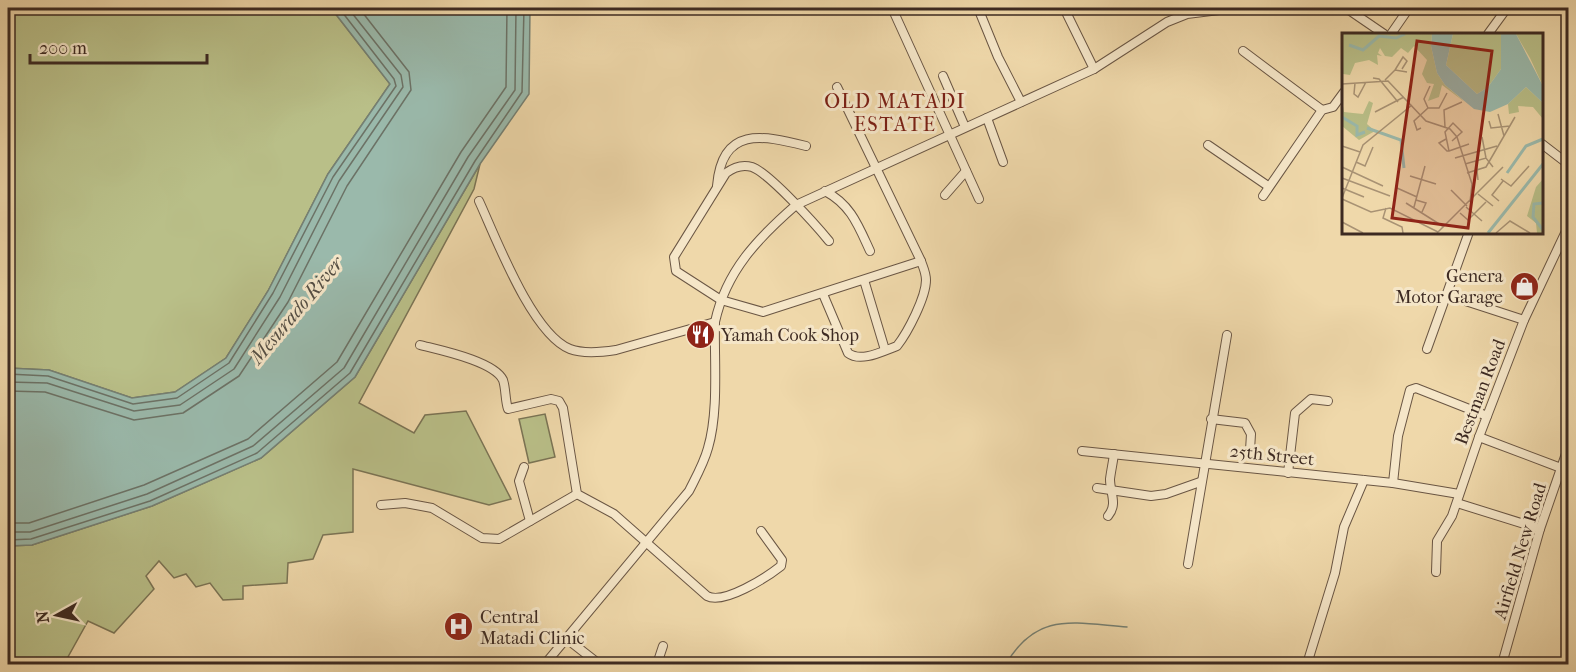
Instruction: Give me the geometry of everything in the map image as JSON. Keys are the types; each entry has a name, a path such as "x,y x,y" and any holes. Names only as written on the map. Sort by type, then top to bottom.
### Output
{"street":[{"path":"892,8 979,199"},
{"path":"988,8 979,9 1021,102"},
{"path":"1065,8 1094,69"},
{"path":"545,664 689,491 709,448 712,426 715,322 721,300 729,279 750,249 796,205 1094,69 1177,18 1187,14 1235,8"},
{"path":"1346,8 1383,33"},
{"path":"1392,33 1409,8"},
{"path":"1489,33 1507,8"},
{"path":"1243,51 1322,110"},
{"path":"943,76 965,127"},
{"path":"823,294 848,353 857,358 897,346 914,318 926,280 921,261 874,168 837,87"},
{"path":"1263,196 1322,110 1333,107 1342,95"},
{"path":"987,118 1003,162"},
{"path":"717,188 723,159 745,140 770,137 806,146"},
{"path":"1208,145 1268,186"},
{"path":"1543,145 1569,164"},
{"path":"829,241 796,205 755,168 750,166 732,168 717,188 673,262 680,274 721,300 763,312 921,261"},
{"path":"945,195 966,171"},
{"path":"825,191 853,213 870,251"},
{"path":"479,201 538,322 569,349 604,352 616,350 715,322"},
{"name":"Bestman Road","path":"1436,572 1437,540 1452,516 1479,437 1524,320 1569,227"},
{"path":"1427,349 1468,234"},
{"path":"864,280 885,350"},
{"path":"1447,295 1524,320"},
{"path":"1188,564 1200,482 1227,335"},
{"path":"420,345 464,356 496,373 503,381 508,409 551,399 558,400 563,408 577,494"},
{"path":"1393,483 1398,436 1410,390 1416,388 1487,416"},
{"path":"1288,473 1295,413 1311,399 1328,401"},
{"path":"1211,420 1245,423 1251,434 1250,450"},
{"path":"1479,437 1561,468"},
{"name":"Airfield New Road","path":"1502,664 1540,529 1569,448"},
{"name":"25th Street","path":"1082,451 1393,483 1459,494"},
{"path":"1108,516 1113,510 1110,481 1114,454"},
{"path":"524,467 519,481 530,521"},
{"path":"1307,664 1335,573 1344,527 1364,480"},
{"path":"1097,488 1151,496 1166,495 1200,482"},
{"path":"577,494 607,509 707,596 716,598 737,592 781,566 782,560 761,531"},
{"path":"381,505 405,503 432,508 447,519 488,539 503,538 577,494"},
{"path":"1457,502 1540,529"},
{"path":"567,639 599,664"},
{"path":"657,664 663,646"}],"green space":[{"path":"8,8 331,8 390,84 328,174 268,291 226,358 175,392 132,398 49,370 8,368"},
{"path":"480,164 474,189 359,403 414,433 425,415 466,411 511,499 489,505 353,469 353,532 323,535 313,559 288,563 287,583 243,586 243,599 223,600 210,583 196,587 186,574 174,578 159,561 146,576 154,589 114,633 88,621 64,664 8,664 8,546 32,545 152,506 261,458 355,377"},
{"path":"545,414 555,457 529,463 519,419"}],"water":[{"name":"Mesurado River","path":"331,8 530,8 529,94 480,164 355,377 261,458 152,506 32,545 8,546 8,368 49,370 132,398 175,392 226,358 268,291 328,174 390,84"}],"waterway":[{"path":"1006,664 1018,647 1031,635 1044,628 1074,623 1127,627"},
{"path":"971,664 980,662 986,664"}],"place":[{"name":"Genera Motor Garage","path":"1524,286"},
{"name":"Yamah Cook Shop","path":"700,335"},
{"name":"Central Matadi Clinic","path":"459,627"}],"district":[{"name":"OLD MATADI ESTATE","path":"895,112"}]}
